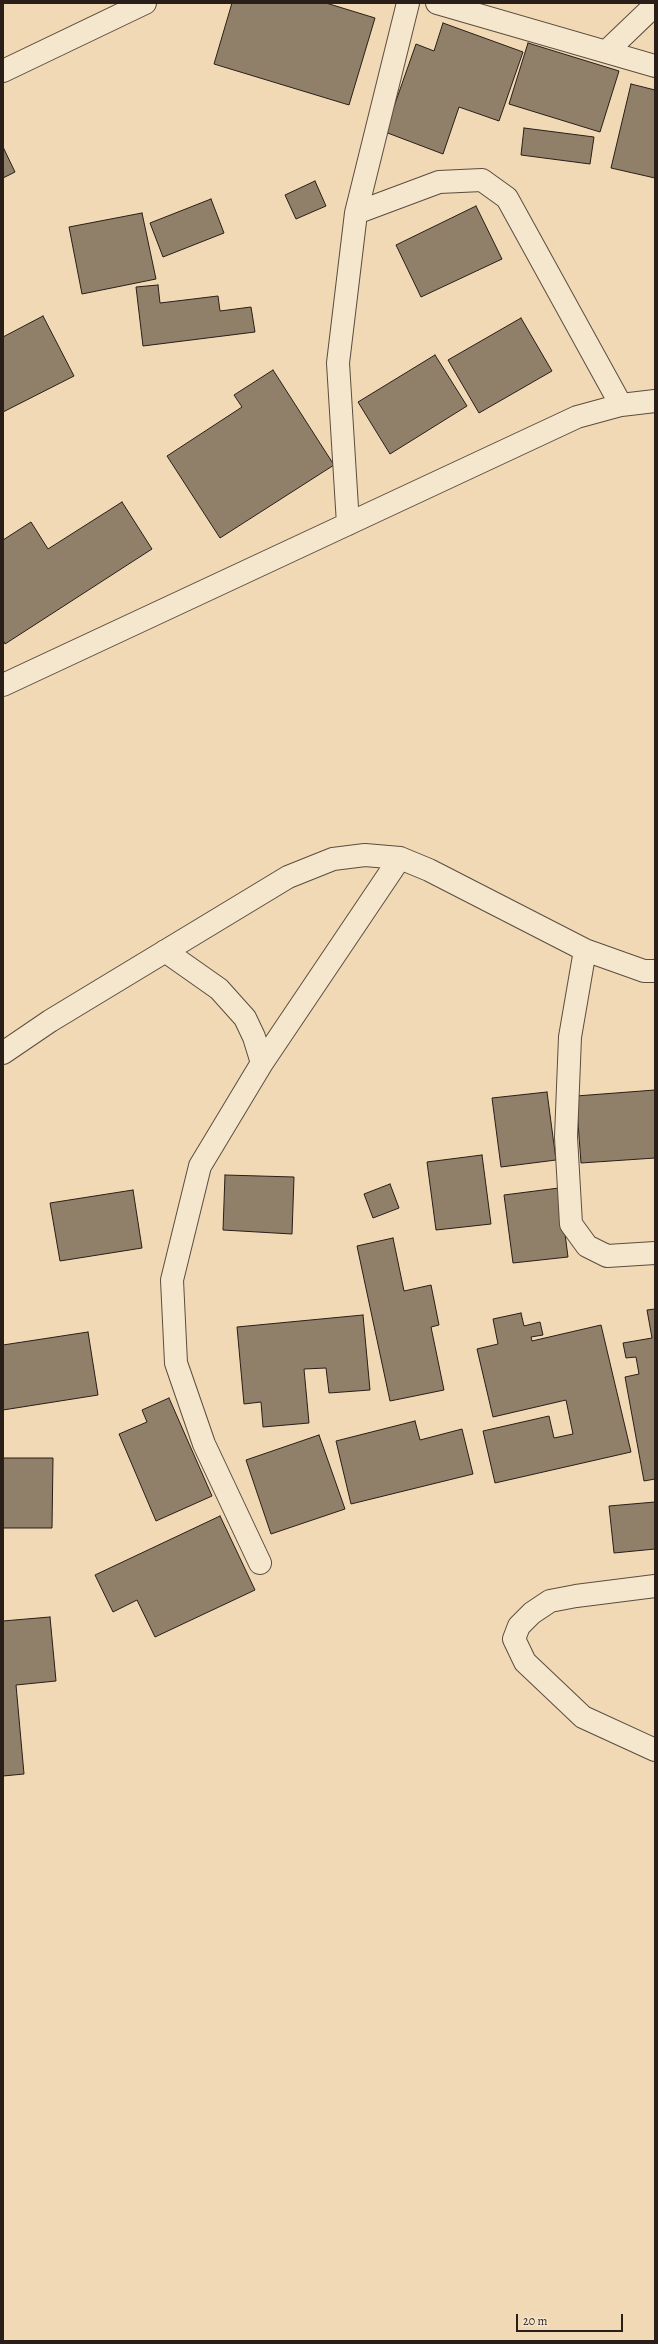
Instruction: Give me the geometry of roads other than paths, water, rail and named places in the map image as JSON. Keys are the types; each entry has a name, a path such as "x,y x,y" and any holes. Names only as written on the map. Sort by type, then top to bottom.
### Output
{"street":[{"path":"3,71 145,3"},
{"path":"348,524 338,363 356,213 408,3"},
{"path":"437,3 655,66"},
{"path":"607,51 644,8"},
{"path":"356,213 439,182 482,180 506,198 621,405"},
{"path":"3,685 577,417 621,405 655,401"},
{"path":"3,1053 50,1021 288,877 333,859 366,855 400,858 429,870 585,950 644,971 655,971"},
{"path":"260,1563 204,1444 176,1363 172,1280 200,1166 262,1063 400,858"},
{"path":"585,950 570,1037 566,1137 571,1224 587,1246 607,1256 655,1253"},
{"path":"165,951 219,990 245,1018 254,1037 262,1063"},
{"path":"655,1586 576,1596 550,1601 532,1613 519,1626 514,1639 525,1662 583,1717 655,1750"}]}
